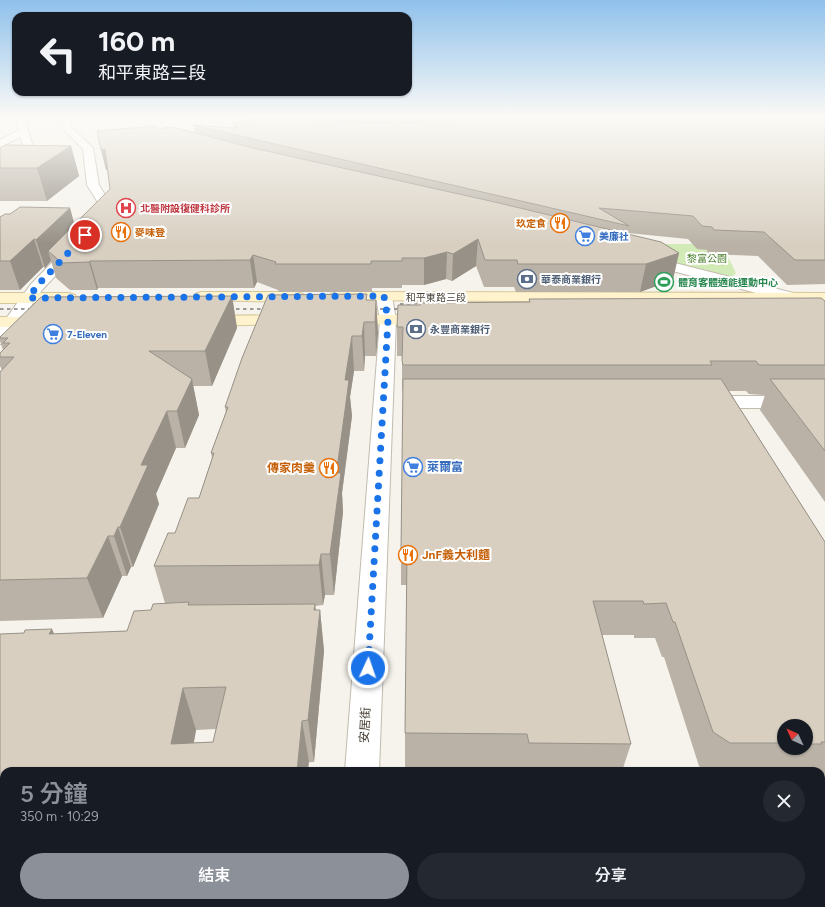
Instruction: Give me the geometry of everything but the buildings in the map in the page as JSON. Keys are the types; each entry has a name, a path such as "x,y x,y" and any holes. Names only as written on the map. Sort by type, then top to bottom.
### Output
{"main road":[{"name":"和平東路三段","path":"189,297 384,296 794,298"},
{"path":"0,298 86,298"},
{"path":"798,314 824,309"},
{"path":"194,321 304,320"},
{"name":"和平東路三段","path":"328,320 441,320"},
{"path":"6,322 60,321"}],"street":[{"path":"0,175 25,159"},
{"path":"0,339 6,322 29,298 36,287 84,237 100,216 103,201 93,185 88,159"},
{"path":"636,257 794,298 824,309"},
{"name":"安居街","path":"362,767 391,402 388,320 384,296"},
{"path":"692,402 825,402"}],"green space":[{"name":"黎富公園","path":"656,244 708,244 724,249 736,273 733,276 728,277 655,260"}],"railway":[{"path":"400,304 432,303"},
{"path":"0,309 40,309"},
{"path":"222,309 272,309"},
{"path":"366,309 408,309"}],"place":[{"name":"北醫附設復健科診所","path":"126,208"},
{"name":"玖定食","path":"560,223"},
{"name":"麥味登","path":"121,232"},
{"name":"美廉社","path":"585,236"},
{"name":"華泰商業銀行","path":"527,279"},
{"name":"體育客體適能運動中心","path":"664,282"},
{"name":"永豐商業銀行","path":"416,329"},
{"name":"7-Eleven","path":"53,334"},
{"name":"萊爾富","path":"413,467"},
{"name":"傳家肉羹","path":"329,468"},
{"name":"JnF義大利麵","path":"408,555"}],"route":[{"path":"85,235 36,287 29,298 384,296 388,320 368,668"}]}
